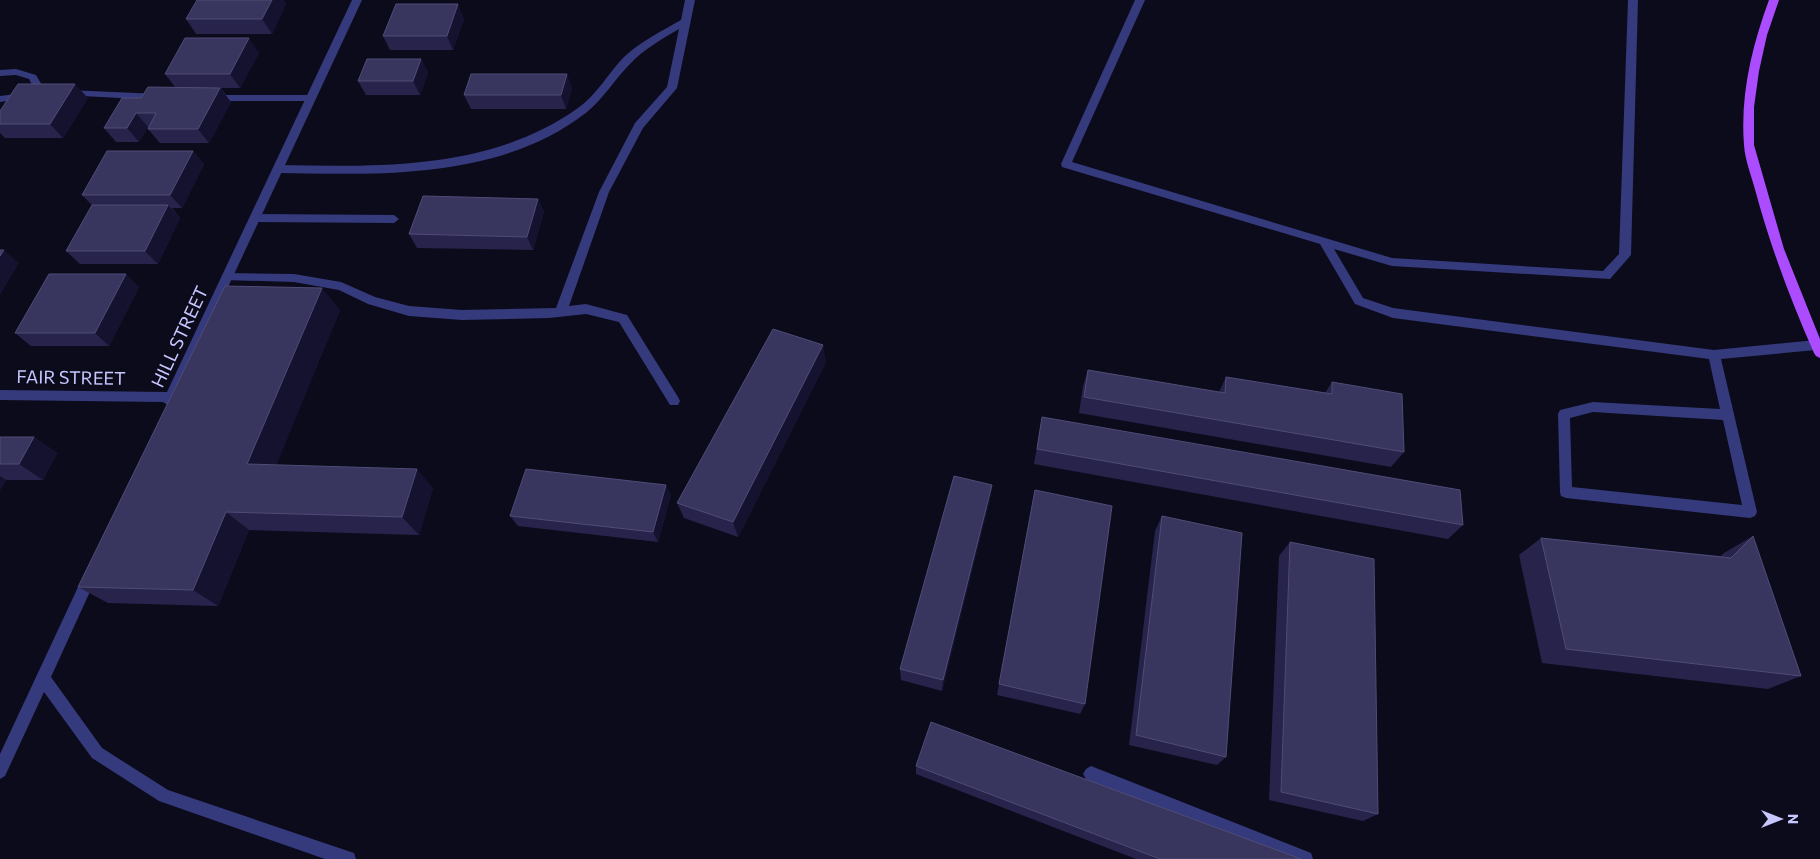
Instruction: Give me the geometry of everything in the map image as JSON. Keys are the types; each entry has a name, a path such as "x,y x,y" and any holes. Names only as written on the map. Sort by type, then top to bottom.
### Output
{"main road":[{"path":"1774,0 1763,28 1750,86 1749,147 1765,208 1818,349"}],"street":[{"name":"HILL STREET","path":"163,415 357,0"},
{"path":"561,312 604,192 639,126 672,88 690,0"},
{"path":"1140,0 1066,164 1325,244 1392,262 1606,276 1625,255 1633,0"},
{"path":"278,169 344,170 416,166 493,154 545,135 584,109 635,52 686,21"},
{"path":"0,73 16,72 32,77 51,92"},
{"path":"0,99 51,92 165,98"},
{"path":"204,98 311,98"},
{"path":"256,218 394,219"},
{"path":"1325,244 1359,301 1393,313 1714,355 1818,349"},
{"path":"228,277 294,278 341,286 372,301 409,311 462,315 561,312 586,309 623,318 674,401"},
{"path":"1714,355 1728,415 1750,512 1566,492 1564,414 1593,407 1728,415"},
{"name":"FAIR STREET","path":"0,395 171,397"},
{"path":"0,771 44,680 95,565"},
{"path":"44,680 97,753 164,796 348,859"},
{"path":"1091,774 1305,859"}],"building":[{"path":"197,0 272,0 262,19 186,19"},
{"path":"396,4 458,4 447,36 383,36"},
{"path":"185,38 249,38 230,74 165,74"},
{"path":"367,59 421,59 413,81 358,81"},
{"path":"471,74 567,74 561,95 464,95"},
{"path":"18,84 75,84 50,124 0,124 0,111"},
{"path":"148,87 220,88 198,129 148,129 156,113 136,113 127,128 104,128 122,98 141,98"},
{"path":"107,151 193,151 170,195 82,195"},
{"path":"423,196 538,199 527,237 409,234"},
{"path":"92,205 168,205 145,251 66,251"},
{"path":"49,274 126,274 95,333 15,333"},
{"path":"225,286 322,288 247,464 417,469 402,517 226,512 193,590 78,587"},
{"path":"773,329 823,345 733,522 677,503"},
{"path":"1088,370 1225,393 1226,377 1332,394 1332,382 1402,394 1404,452 1084,397"},
{"path":"1042,417 1460,490 1463,525 1037,449"},
{"path":"0,437 34,437 19,464 0,464"},
{"path":"526,469 666,485 653,532 510,516"},
{"path":"954,476 992,485 943,680 900,669"},
{"path":"1035,490 1112,506 1085,704 999,684"},
{"path":"1162,516 1242,533 1226,757 1136,735"},
{"path":"1753,536 1801,676 1566,649 1541,538 1731,558"},
{"path":"1290,542 1374,559 1378,814 1281,792"},
{"path":"931,722 1301,859 1160,859 916,766"}]}
